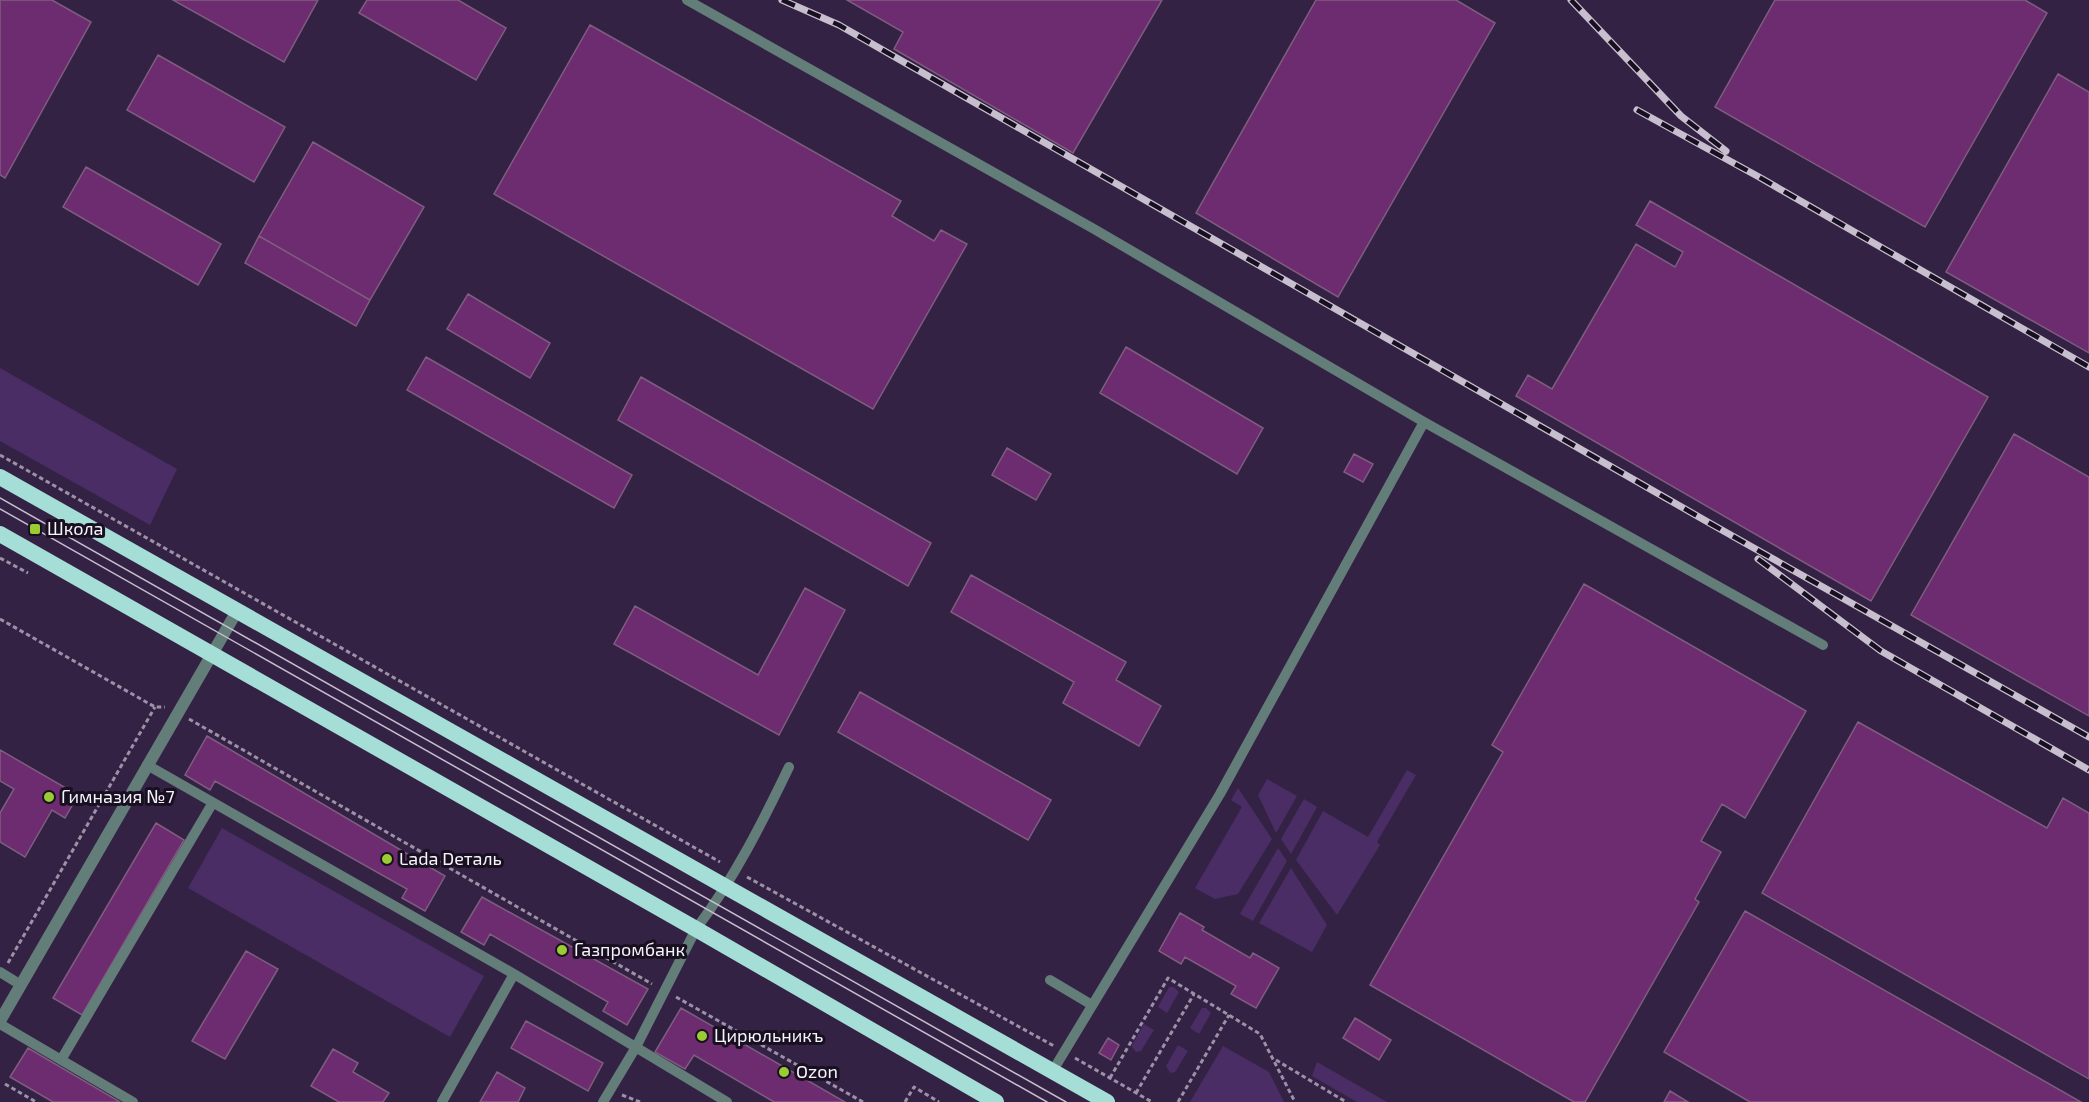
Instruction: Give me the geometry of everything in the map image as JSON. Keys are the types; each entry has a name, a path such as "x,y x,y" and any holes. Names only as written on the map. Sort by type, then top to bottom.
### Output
{"highway":[{"path":"0,477 1107,1102"},
{"path":"0,534 996,1102"}],"street":[{"path":"0,1023 237,611"}],"lane":[{"path":"687,0 1094,230 1424,422 1823,645"},
{"path":"1052,1072 1220,795 1424,422"},
{"path":"147,765 514,974 727,1102"},
{"path":"603,1102 636,1047 696,929 735,871 760,827 789,767"},
{"path":"61,1060 212,804"},
{"path":"1,973 21,985"},
{"path":"442,1102 514,974"},
{"path":"1050,980 1092,1005"},
{"path":"0,1023 133,1102"}],"path":[{"path":"0,455 735,871 1152,1102"},
{"path":"0,558 27,573"},
{"path":"0,619 155,707 166,707 177,712 863,1102"},
{"path":"1,973 155,707"},
{"path":"1110,1078 1168,978 1260,1034 1295,1102"},
{"path":"1136,1093 1194,994"},
{"path":"1178,1102 1229,1015"},
{"path":"1274,1059 1346,1102"},
{"path":"5,1084 36,1102"},
{"path":"906,1102 914,1087 939,1102"}],"shaded area":[{"path":"0,368 177,469 150,525 0,441"},
{"path":"1407,770 1416,775 1377,842 1380,845 1337,915 1296,860 1323,811 1368,837"},
{"path":"1267,779 1297,796 1276,833 1258,795"},
{"path":"1238,788 1272,839 1238,894 1215,899 1195,888 1242,807 1231,800"},
{"path":"1304,799 1317,807 1291,854 1281,839"},
{"path":"222,828 484,976 450,1037 188,888"},
{"path":"1278,848 1287,861 1253,921 1240,914"},
{"path":"1291,868 1327,925 1312,952 1259,923"},
{"path":"1169,987 1174,987 1179,992 1167,1013 1158,1007"},
{"path":"1202,1008 1206,1008 1211,1013 1199,1034 1190,1028"},
{"path":"1144,1024 1154,1030 1141,1051 1136,1052 1132,1045"},
{"path":"1178,1045 1188,1051 1175,1072 1170,1073 1166,1066"},
{"path":"1223,1046 1269,1072 1284,1102 1190,1102"},
{"path":"1317,1062 1387,1102 1357,1102 1312,1076"}],"building":[{"path":"0,0 52,0 91,22 5,178 0,175"},
{"path":"173,0 318,0 284,62"},
{"path":"367,0 458,0 506,28 476,80 359,13"},
{"path":"847,0 1162,0 1073,153 894,49 903,32"},
{"path":"1316,0 1456,0 1495,23 1338,297 1196,213"},
{"path":"1775,0 2025,0 2047,13 1925,227 1715,107"},
{"path":"590,25 901,201 892,216 934,241 941,230 967,244 873,409 494,194"},
{"path":"158,55 285,127 254,182 127,110"},
{"path":"2058,74 2089,92 2089,353 1946,272"},
{"path":"313,142 424,207 370,300 259,236"},
{"path":"86,167 221,244 198,285 63,207"},
{"path":"1650,201 1988,397 1871,601 1516,396 1528,375 1552,389 1636,244 1675,267 1683,252 1636,225"},
{"path":"259,236 370,300 356,326 245,263"},
{"path":"468,294 550,343 530,378 447,329"},
{"path":"1126,347 1263,428 1237,474 1100,393"},
{"path":"426,357 632,475 614,508 407,390"},
{"path":"641,377 931,543 908,586 618,420"},
{"path":"2014,434 2089,477 2089,716 1911,615"},
{"path":"1007,448 1051,474 1036,500 992,475"},
{"path":"1354,454 1373,464 1363,482 1344,472"},
{"path":"971,575 1126,662 1116,680 1161,706 1139,746 1063,703 1074,682 951,612"},
{"path":"1584,584 1806,711 1745,818 1722,804 1701,841 1721,852 1695,899 1699,902 1585,1102 1574,1102 1370,985 1503,752 1492,745"},
{"path":"805,588 845,610 779,735 614,644 635,606 758,675"},
{"path":"860,692 1051,800 1028,840 838,732"},
{"path":"1858,722 2047,828 2063,798 2089,813 2089,1079 1762,893"},
{"path":"207,736 445,876 425,911 402,898 407,889 215,781 210,790 185,775"},
{"path":"0,750 78,795 65,818 52,810 25,857 0,842 0,813 14,789 0,781"},
{"path":"156,823 184,840 82,1015 53,998"},
{"path":"482,897 648,989 627,1025 603,1011 608,1002 490,934 484,945 461,932"},
{"path":"1745,911 2081,1102 1750,1102 1664,1052"},
{"path":"1180,913 1204,927 1202,930 1250,958 1253,953 1279,968 1256,1008 1231,994 1236,986 1185,957 1181,964 1159,951"},
{"path":"246,951 278,969 225,1059 192,1041"},
{"path":"681,1008 845,1102 774,1102 694,1055 685,1069 655,1052"},
{"path":"1355,1018 1391,1040 1379,1060 1343,1038"},
{"path":"526,1021 603,1063 588,1091 511,1048"},
{"path":"1108,1038 1119,1045 1111,1060 1099,1053"},
{"path":"28,1048 120,1102 53,1102 10,1077"},
{"path":"333,1049 358,1063 353,1072 389,1093 383,1102 339,1102 311,1086"},
{"path":"497,1072 525,1088 518,1102 480,1102"},
{"path":"1670,1091 1688,1102 1664,1102"}],"tram line":[{"path":"0,498 1066,1102"},
{"path":"0,509 1047,1102"}],"railway":[{"path":"782,0 839,25 1713,525 2089,737"},
{"path":"1571,0 1681,116 1726,151"},
{"path":"1637,110 1759,177 2089,367"},
{"path":"1758,559 1881,651 2089,770"}],"place":[{"name":"Школа","path":"35,529"},
{"name":"Гимназия №7","path":"49,797"},
{"name":"Lada Dеталь","path":"387,859"},
{"name":"Газпромбанк","path":"562,950"},
{"name":"Цирюльникъ","path":"702,1036"},
{"name":"Ozon","path":"784,1072"}]}
